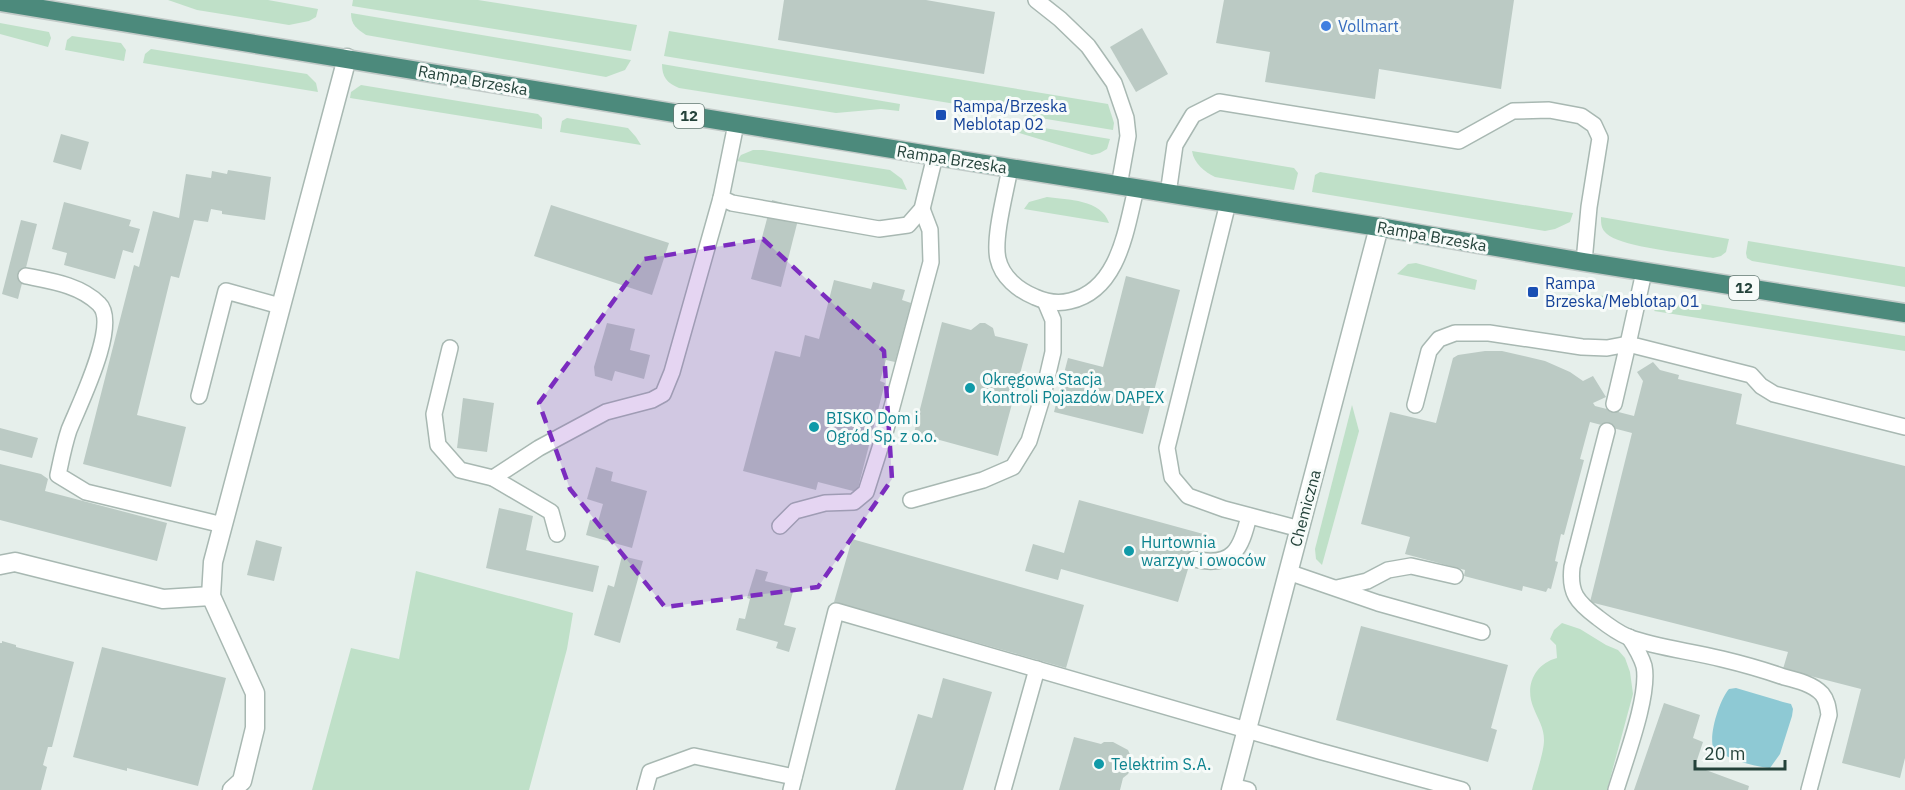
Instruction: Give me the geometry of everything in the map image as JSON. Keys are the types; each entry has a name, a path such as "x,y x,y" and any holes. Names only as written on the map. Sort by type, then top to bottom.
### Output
{"highway":[{"name":"Rampa Brzeska","path":"0,2 1905,314"}],"street":[{"path":"232,790 242,781 255,728 255,693 211,596 213,562 347,58"},
{"name":"Chemiczna","path":"1237,789 1247,729 1379,227"},
{"path":"0,565 15,562 163,599 211,596"}],"lane":[{"path":"1010,168 996,245 998,261 1009,281 1024,292 1045,301 1062,303 1093,292 1114,263 1122,242 1128,187 1126,118 1114,83 1088,46 1036,0"},
{"path":"1168,194 1175,145 1192,115 1218,102 1459,141 1513,111 1549,110 1581,116 1594,125 1600,138 1589,207 1584,262"},
{"path":"493,478 539,448 606,412 652,400 663,394 672,372 721,198 736,124"},
{"path":"721,198 732,203 879,230 908,225 921,209 935,156"},
{"path":"1228,203 1167,448 1172,477 1188,496 1224,509 1300,529"},
{"path":"780,526 795,511 825,503 854,502 866,492 886,429 931,262 930,230 921,209"},
{"path":"1614,404 1644,272"},
{"path":"26,276 79,290 101,305 106,320 96,367 69,432 58,476 86,492 223,525"},
{"path":"200,396 226,291 280,306"},
{"path":"911,500 983,480 1013,467 1029,441 1053,352 1053,320 1045,301"},
{"path":"1414,405 1429,351 1439,339 1455,333 1489,333 1582,347 1607,348 1628,344 1751,375 1761,386 1774,394 1905,427"},
{"path":"450,348 434,414 438,445 460,470 493,478 551,512 557,534"},
{"path":"1607,431 1572,567 1573,590 1579,603 1613,630 1629,637 1773,673 1821,692 1828,704 1829,715 1809,790"},
{"path":"1194,559 1205,562 1222,561 1235,553 1244,538 1249,516"},
{"path":"1337,588 1367,581 1388,570 1412,566 1455,576"},
{"path":"1288,572 1378,603 1482,632"},
{"path":"645,790 650,772 694,756 793,784 836,611 1462,790"},
{"path":"1616,790 1641,705 1645,683 1644,666 1629,637"},
{"path":"1003,790 1037,669"}],"highlighted area":[{"path":"763,239 884,351 892,479 818,587 665,607 570,489 539,403 644,259"}],"green space":[{"path":"168,0 268,0 318,9 316,17 309,21 289,25 197,10"},
{"path":"353,0 478,0 637,25 631,51 352,6"},
{"path":"351,13 631,60 625,70 606,77 366,35 355,26"},
{"path":"0,23 49,32 51,38 48,47 0,34"},
{"path":"669,31 1108,104 1114,123 1113,130 664,56"},
{"path":"72,36 121,43 126,50 124,61 65,50 67,40"},
{"path":"151,49 307,74 316,83 318,92 143,63 145,54"},
{"path":"662,64 900,104 899,111 881,109 836,113 679,88 666,79"},
{"path":"361,85 538,114 542,118 542,129 350,98 351,92"},
{"path":"567,118 628,128 641,145 560,132 562,121"},
{"path":"990,119 1110,139 1107,149 1092,155 988,125"},
{"path":"753,150 890,170 902,179 907,190 737,161 741,155"},
{"path":"1192,151 1294,168 1298,173 1294,190 1215,177 1200,167"},
{"path":"1320,172 1573,213 1570,222 1545,231 1312,192 1315,175"},
{"path":"1047,197 1074,200 1091,205 1105,215 1109,223 1024,209 1029,202"},
{"path":"1601,217 1729,239 1726,252 1713,258 1657,249 1615,239 1604,230"},
{"path":"1748,241 1905,267 1905,287 1752,261 1747,258 1746,253"},
{"path":"1416,263 1477,280 1475,290 1397,274 1408,264"},
{"path":"1568,294 1583,297 1614,295 1620,304 1566,305"},
{"path":"1676,300 1905,336 1905,351 1654,311 1659,305"},
{"path":"1352,405 1359,431 1322,565 1316,559 1315,549"},
{"path":"416,571 573,613 567,649 529,790 312,790 351,648 399,659"},
{"path":"1562,623 1580,629 1618,650 1625,658 1630,672 1633,694 1607,790 1532,790 1544,745 1544,736 1531,701 1531,685 1542,665 1557,658 1556,645 1550,639 1554,630"}],"water":[{"path":"1736,688 1791,704 1792,716 1780,754 1770,768 1740,761 1724,755 1713,747 1714,725 1719,708 1729,689"}],"building":[{"path":"784,0 926,0 995,12 984,74 778,40"},
{"path":"1224,0 1514,0 1501,89 1379,69 1375,99 1265,82 1270,52 1216,43"},
{"path":"1142,28 1168,74 1136,92 1110,47"},
{"path":"61,134 89,142 81,170 53,162"},
{"path":"228,170 271,177 265,220 222,214 222,211 211,209 208,222 194,220 179,278 171,276 137,415 186,427 171,487 83,464 134,265 139,267 153,211 179,218 186,174 211,178 212,171 227,174"},
{"path":"772,200 801,208 781,287 751,279"},
{"path":"64,202 131,220 129,226 140,229 133,253 123,250 115,279 64,265 67,253 52,249"},
{"path":"551,205 669,243 652,295 534,256"},
{"path":"21,220 37,224 18,299 2,294"},
{"path":"1126,276 1180,290 1143,434 1054,412 1068,358 1103,367"},
{"name":"BISKO Dom i Ogród Sp. z o.o.","path":"834,280 871,289 873,282 905,290 902,300 911,303 895,362 886,360 880,381 885,383 857,492 818,482 816,490 743,471 775,351 800,357 805,335 819,339"},
{"name":"Okręgowa Stacja Kontroli Pojazdów DAPEX","path":"942,322 971,330 980,323 985,323 993,328 995,336 1028,344 998,456 914,433"},
{"path":"607,323 635,329 630,350 650,355 644,379 615,371 612,381 595,376 594,367"},
{"path":"1502,351 1545,361 1570,372 1583,381 1593,376 1606,397 1593,403 1595,406 1634,416 1643,381 1637,372 1653,362 1660,370 1679,375 1678,379 1742,394 1736,424 1905,466 1905,758 1900,778 1842,763 1861,689 1783,669 1788,652 1590,602 1632,433 1590,422 1580,459 1584,460 1564,535 1561,534 1555,561 1558,562 1551,589 1548,588 1546,592 1523,586 1522,591 1464,576 1465,570 1405,554 1410,537 1361,524 1390,412 1436,423 1453,358 1458,355"},
{"path":"463,398 494,403 487,452 457,448"},
{"path":"0,428 38,438 32,458 0,450"},
{"path":"0,464 41,474 48,479 45,491 167,523 157,561 0,520"},
{"path":"596,467 613,472 611,481 647,491 632,548 586,535 590,520 598,522 603,504 587,499"},
{"name":"Hurtownia warzyw i owoców","path":"1079,500 1207,535 1203,548 1195,546 1178,602 1061,569 1058,580 1025,571 1033,544 1064,553"},
{"path":"499,508 533,516 526,550 599,566 593,592 486,568"},
{"path":"852,539 1084,605 1066,668 834,602"},
{"path":"256,540 282,547 274,581 247,575"},
{"path":"622,556 643,561 620,643 594,635 608,585 614,587"},
{"path":"756,569 768,572 765,581 794,588 784,625 796,628 789,652 776,648 778,642 736,630 739,618 745,619 750,599 747,598"},
{"path":"1361,626 1508,665 1491,728 1497,730 1488,762 1336,720"},
{"path":"2,641 16,645 16,647 74,662 52,747 48,747 43,765 47,767 41,790 0,790 0,643"},
{"path":"102,647 226,678 198,786 73,757"},
{"path":"943,678 992,692 963,790 895,790 918,714 932,718"},
{"path":"1664,703 1700,715 1693,738 1703,742 1695,766 1749,786 1748,790 1634,790"},
{"name":"Telektrim S.A.","path":"1074,737 1101,744 1113,742 1128,750 1132,759 1131,769 1123,778 1120,790 1059,790"}],"place":[{"name":"Vollmart","path":"1326,26"},
{"name":"Rampa/Brzeska Meblotap 02","path":"941,115"},
{"name":"Rampa Brzeska/Meblotap 01","path":"1533,292"},
{"name":"Okręgowa Stacja Kontroli Pojazdów DAPEX","path":"970,388"},
{"name":"BISKO Dom i Ogród Sp. z o.o.","path":"814,427"},
{"name":"Hurtownia warzyw i owoców","path":"1129,551"},
{"name":"Telektrim S.A.","path":"1099,764"}]}
